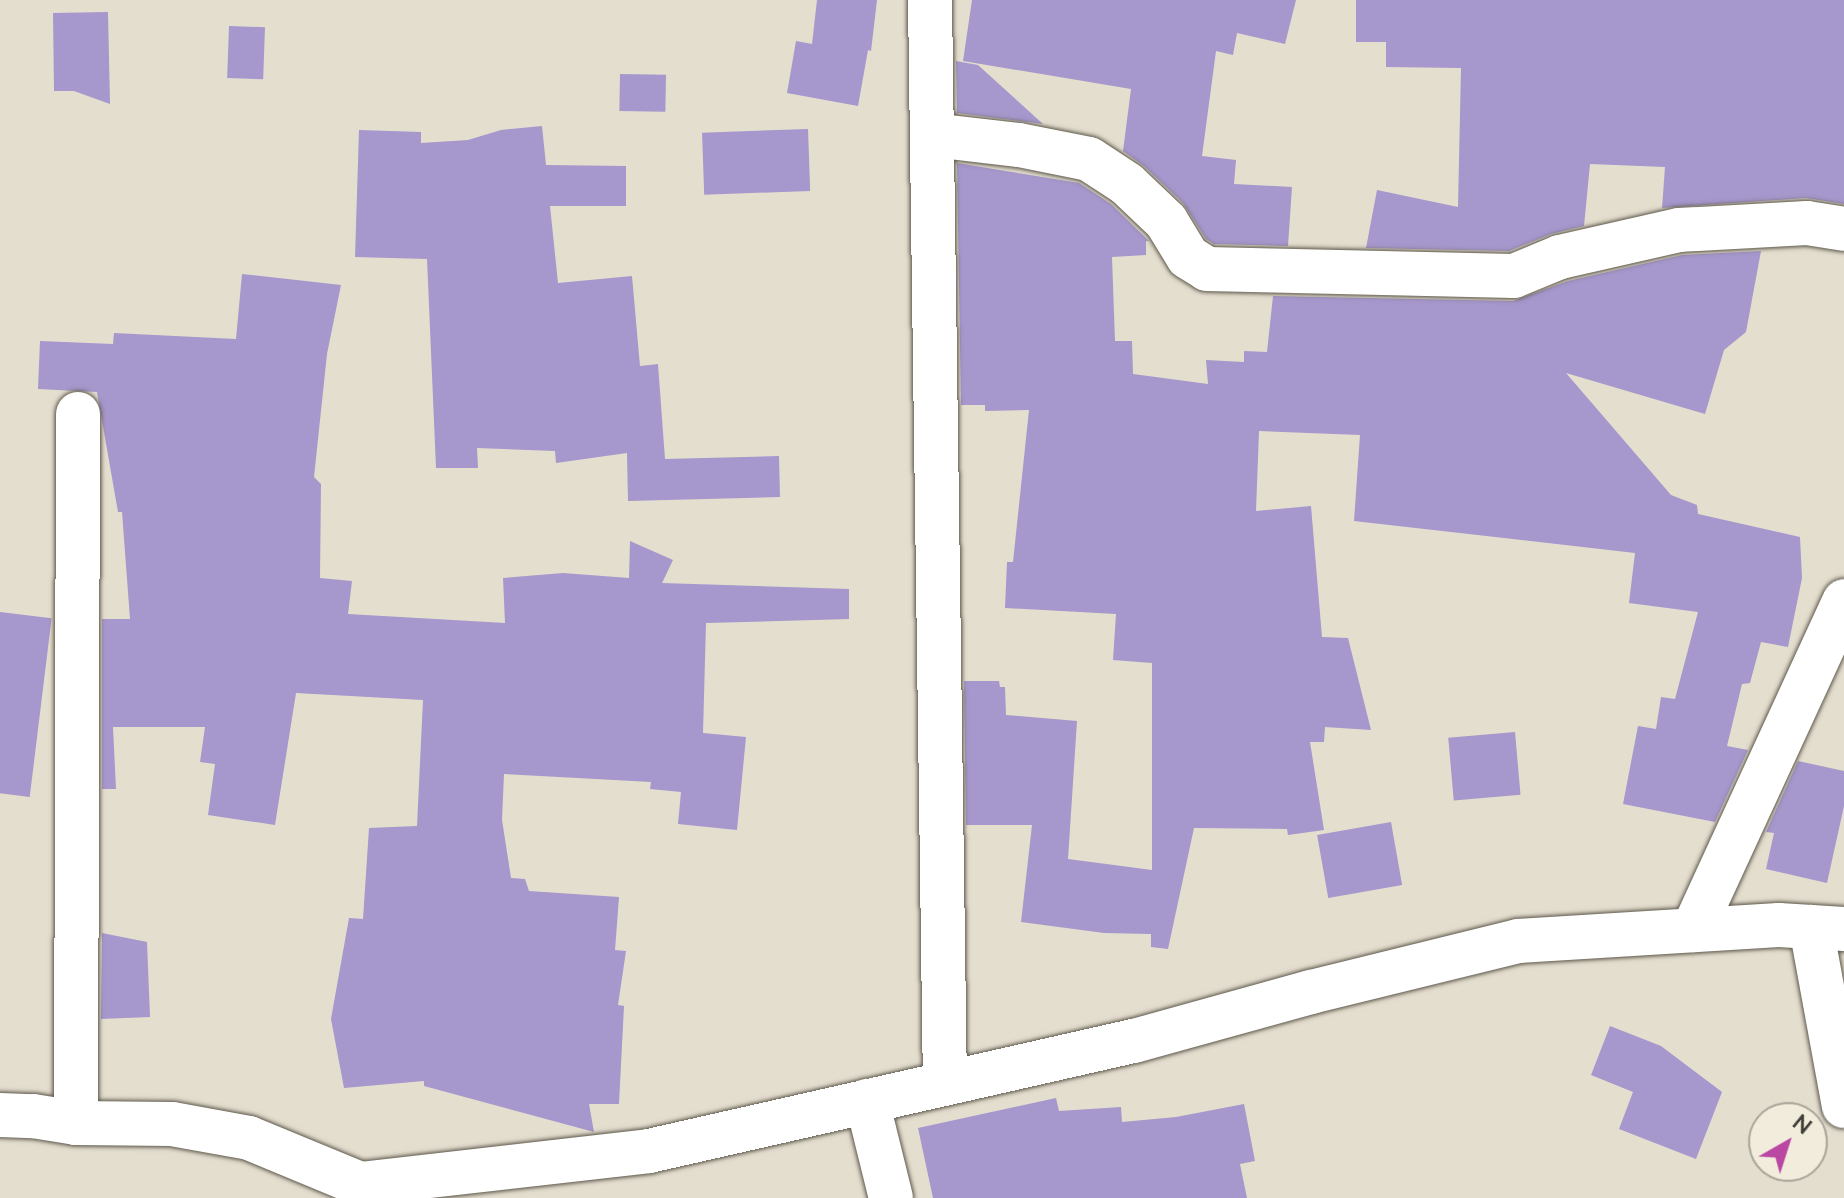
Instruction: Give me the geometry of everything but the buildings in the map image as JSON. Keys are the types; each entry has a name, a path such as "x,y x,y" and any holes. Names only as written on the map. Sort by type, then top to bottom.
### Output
{"street":[{"path":"930,0 945,1082"},
{"path":"932,135 1019,145 1089,159 1127,184 1166,221 1188,257 1207,269 1514,276 1560,257 1679,230 1807,223 1844,229"},
{"path":"76,1123 78,414"},
{"path":"1693,930 1844,601"},
{"path":"0,1115 33,1116 76,1123 172,1124 249,1138 356,1191 649,1151 1134,1041 1311,992 1518,941 1779,925 1828,928 1844,1106"},
{"path":"867,1101 891,1198"}]}
